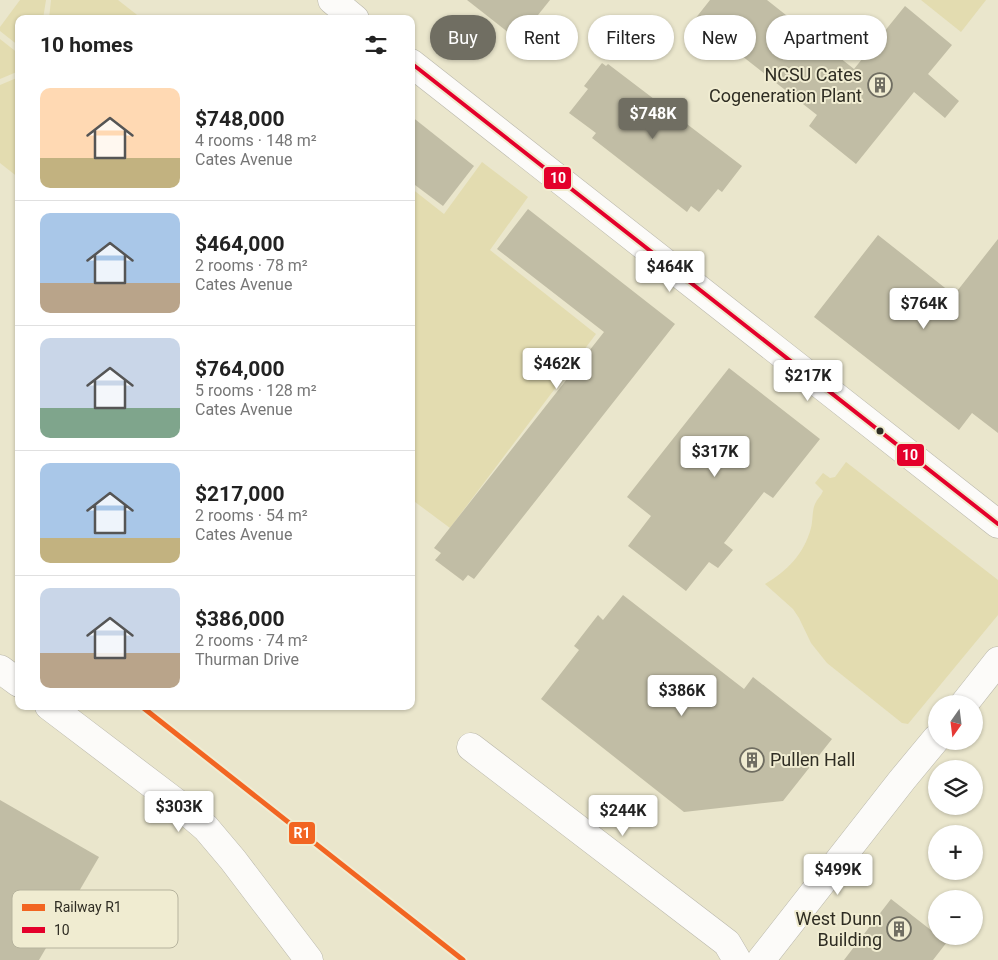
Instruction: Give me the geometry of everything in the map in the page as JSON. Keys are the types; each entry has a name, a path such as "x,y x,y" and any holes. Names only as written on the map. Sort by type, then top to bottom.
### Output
{"street":[{"path":"332,0 350,15"},
{"path":"415,66 998,524"},
{"path":"971,695 998,661"},
{"path":"0,669 15,680"},
{"path":"54,710 178,804 206,828 233,860 309,960"},
{"path":"471,747 727,943 737,960"},
{"path":"761,960 928,749"}],"shaded area":[{"path":"0,0 998,0 998,960 0,960"},
{"path":"20,0 46,0 44,15 15,15 15,43 0,31 0,27"},
{"path":"51,0 118,0 137,15 49,15"},
{"path":"921,0 986,0 961,32"},
{"path":"0,39 15,51 15,73 0,79"},
{"path":"15,79 15,175 0,163 0,85"},
{"path":"482,162 528,197 490,250 596,334 450,528 415,502 415,191 444,214"},
{"path":"846,462 998,580 998,615 932,695 928,695 928,700 908,724 902,723 827,663 811,643 793,609 765,584 794,561 804,546 811,528 814,506 823,491 815,483 823,473 830,478 835,477"}],"building":[{"path":"467,0 550,0 538,15 506,15 506,31 496,23 496,15 486,15"},
{"name":"NCSU Cates Cogeneration Plant","path":"710,0 767,0 786,15 766,15 766,60 843,60 854,69 861,60 887,60 887,28 905,6 952,45 928,74 959,101 945,118 914,92 856,164 809,126 817,115 747,60 756,60 756,15 698,15"},
{"path":"602,63 606,66 608,64 742,166 722,192 718,189 699,212 691,206 687,212 592,138 596,133 569,113 588,89 584,86"},
{"path":"415,119 474,166 443,206 415,185"},
{"path":"528,209 675,324 474,579 468,575 463,581 435,560 441,553 434,548 604,332 497,249"},
{"path":"878,235 954,295 998,239 998,433 972,413 959,430 814,317"},
{"path":"729,368 820,439 773,498 764,492 724,543 733,550 718,568 709,562 686,591 628,546 651,516 627,497"},
{"path":"623,595 744,689 753,677 832,739 783,801 684,812 541,699 579,650 574,646 598,615 603,620"},
{"path":"0,800 99,857 80,890 12,890 12,948 46,948 39,960 0,960"},
{"name":"West Dunn Building","path":"891,899 928,928 928,945 945,945 933,960 844,960"}],"rail line":[{"name":"R1","path":"146,710 463,960"}],"transit line":[{"name":"10","path":"415,66 998,524"}],"place":[{"name":"NCSU Cates Cogeneration Plant","path":"880,85"},
{"name":"Pullen Hall","path":"752,760"},
{"name":"West Dunn Building","path":"899,929"}]}
